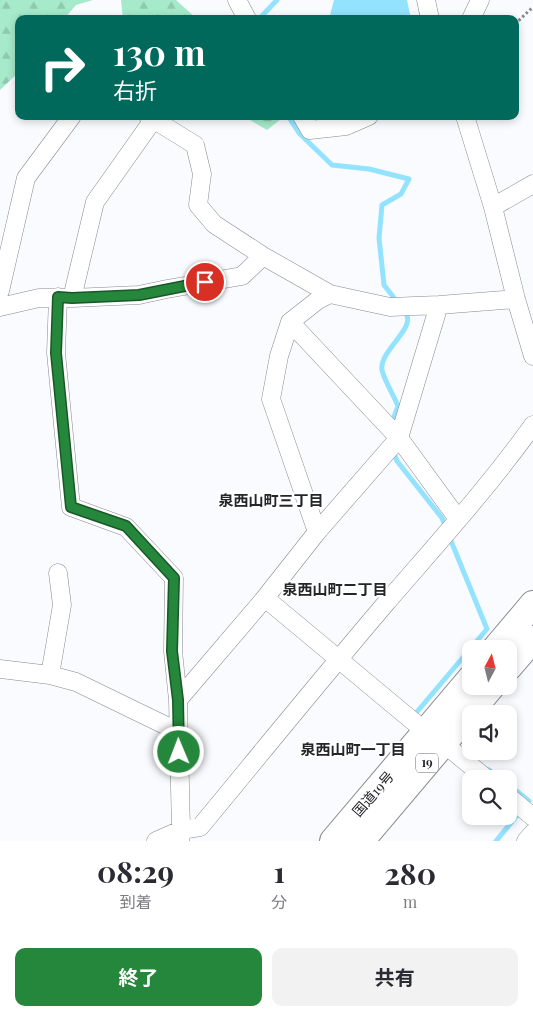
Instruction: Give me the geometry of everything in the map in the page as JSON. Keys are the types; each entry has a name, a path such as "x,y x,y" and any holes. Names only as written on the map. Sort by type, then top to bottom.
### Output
{"highway":[{"path":"503,640 533,604"},
{"path":"518,656 533,639"},
{"name":"国道19号","path":"361,841 435,737 462,693"},
{"name":"国道19号","path":"332,841 435,737 482,695"}],"street":[{"path":"237,0 245,15"},
{"path":"426,0 429,15"},
{"path":"473,15 480,0"},
{"path":"0,291 26,178 69,120"},
{"path":"150,120 96,202 65,298 56,353 71,507 126,526 174,578 172,651 178,700 180,836"},
{"path":"154,120 195,145 202,174 198,205 214,224 263,256 330,294 390,307 516,299"},
{"path":"304,120 310,130 346,126 360,120"},
{"path":"466,120 493,207 516,299 533,356"},
{"path":"493,207 533,184"},
{"path":"0,307 39,298 139,295 242,276 263,256"},
{"path":"317,532 271,399 279,356 290,322 318,300 330,294"},
{"path":"178,700 265,598 317,532 398,438 439,305"},
{"path":"290,322 398,438 458,519"},
{"path":"156,841 180,836 200,827 338,659 458,519 527,449 533,425"},
{"path":"50,675 62,605 58,573"},
{"path":"265,598 476,770"},
{"path":"0,669 50,675 76,682 179,732"},
{"path":"517,803 533,816"},
{"path":"526,841 533,832"}],"path":[{"path":"519,20 533,7"}],"green space":[{"path":"0,0 93,0 76,5 67,15 15,15 15,76 0,90"},
{"path":"121,0 176,0 193,15 123,15"},
{"path":"250,120 280,120 267,130"}],"water":[{"path":"334,0 407,0 410,15 330,15"}],"waterway":[{"path":"263,15 277,0"},
{"path":"291,120 299,133 332,165 369,169 409,179 401,194 382,205 379,238 384,285 398,303"},
{"path":"391,425 398,406 383,374 382,363 408,322 403,310"},
{"path":"393,451 397,461 442,518 446,528"},
{"path":"416,713 487,629 449,536"},
{"path":"517,791 529,801 517,816"},
{"path":"496,841 509,825"}],"district":[{"name":"泉西山町三丁目","path":"271,501"},
{"name":"泉西山町二丁目","path":"335,590"},
{"name":"泉西山町一丁目","path":"353,750"}],"route":[{"path":"179,752 178,700 172,651 174,578 126,526 71,507 56,353 58,297 139,295 205,282"}]}
